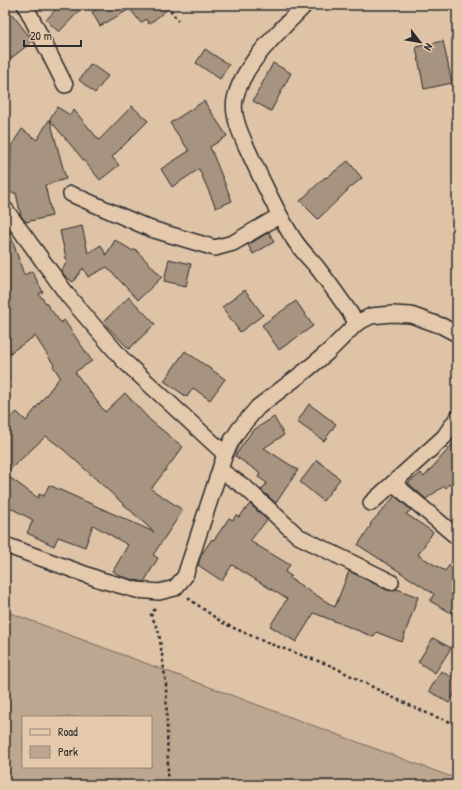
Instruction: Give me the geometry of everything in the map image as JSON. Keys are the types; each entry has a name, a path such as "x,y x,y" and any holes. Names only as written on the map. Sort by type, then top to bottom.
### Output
{"street":[{"path":"25,5 65,85"},
{"path":"305,5 268,44 245,74 235,101 236,118 242,138 279,216 294,239 357,323"},
{"path":"71,194 151,229 215,248 233,243 279,216"},
{"path":"5,209 69,297 124,361 225,454"},
{"path":"5,545 100,580 137,590 159,592 174,588 185,576 225,454 240,428 258,407 328,352 357,323 371,316 392,314 410,315 442,326 457,334"},
{"path":"371,503 444,437 457,418"},
{"path":"220,470 246,488 298,536 391,582"},
{"path":"393,482 457,537"}],"path":[{"path":"167,5 178,21"},
{"path":"166,785 168,768 166,684 159,633 151,614 174,588 223,623 265,642 332,666 433,716 457,724"}],"green space":[{"path":"5,611 457,779 457,785 5,785"}],"building":[{"path":"5,5 33,41 5,63"},
{"path":"60,5 85,5 59,32 46,20"},
{"path":"104,5 173,5 149,24 146,19 141,23 130,9 100,26 92,12"},
{"path":"443,41 452,83 424,89 416,47"},
{"path":"205,49 229,65 220,79 196,63"},
{"path":"273,63 291,73 271,111 253,101"},
{"path":"91,64 108,76 95,93 79,80"},
{"path":"204,101 227,136 210,147 232,201 216,208 199,169 172,187 161,169 189,151 170,123"},
{"path":"132,106 148,121 112,157 119,165 100,180 50,120 66,179 45,185 52,216 26,222 21,216 16,193 10,193 11,146 22,129 37,140 57,107 70,115 74,110 99,140"},
{"path":"348,161 362,178 318,219 300,201 325,177 326,178"},
{"path":"5,226 9,230 24,275 32,271 43,292 39,294 61,323 64,320 92,361 75,372 105,412 125,393 151,421 183,447 151,489 183,510 153,555 158,558 144,582 122,577 113,571 128,545 93,525 85,547 58,537 54,546 27,533 33,520 5,505 5,474 5,423 17,412 26,421 60,377 35,336 5,356","holes":["46,436 64,450 154,532 49,485 44,496 39,494 38,498 5,474"]},
{"path":"82,226 88,253 101,245 106,255 115,240 133,251 135,249 162,277 138,300 107,267 88,277 83,268 73,282 61,271 67,262 60,231"},
{"path":"269,232 274,242 253,254 248,245"},
{"path":"169,259 191,264 186,286 164,281"},
{"path":"245,290 263,315 240,332 222,307"},
{"path":"129,297 155,324 129,349 103,322"},
{"path":"296,301 313,326 279,350 262,325"},
{"path":"185,351 225,379 210,400 193,388 187,397 164,381"},
{"path":"309,404 336,424 324,441 297,422"},
{"path":"274,417 284,435 264,448 298,470 276,503 261,490 267,483 258,477 260,473 235,456 252,431"},
{"path":"457,439 457,490 449,484 446,488 444,486 426,499 408,483 421,473 424,477"},
{"path":"317,460 340,479 323,501 300,482"},
{"path":"395,496 411,510 406,514 433,532 418,555 445,571 457,555 457,616 430,601 434,594 358,545 371,525 370,524"},
{"path":"250,504 267,520 250,541 290,565 285,572 291,576 289,578 335,607 349,571 387,590 392,591 397,589 418,597 402,642 376,632 374,637 314,613 296,642 270,626 287,599 232,565 222,581 198,565 201,555 212,539 214,540 229,518 233,520 236,515 239,517"},
{"path":"433,638 451,648 435,673 418,662"},
{"path":"441,671 457,680 457,690 449,703 429,691"}]}
